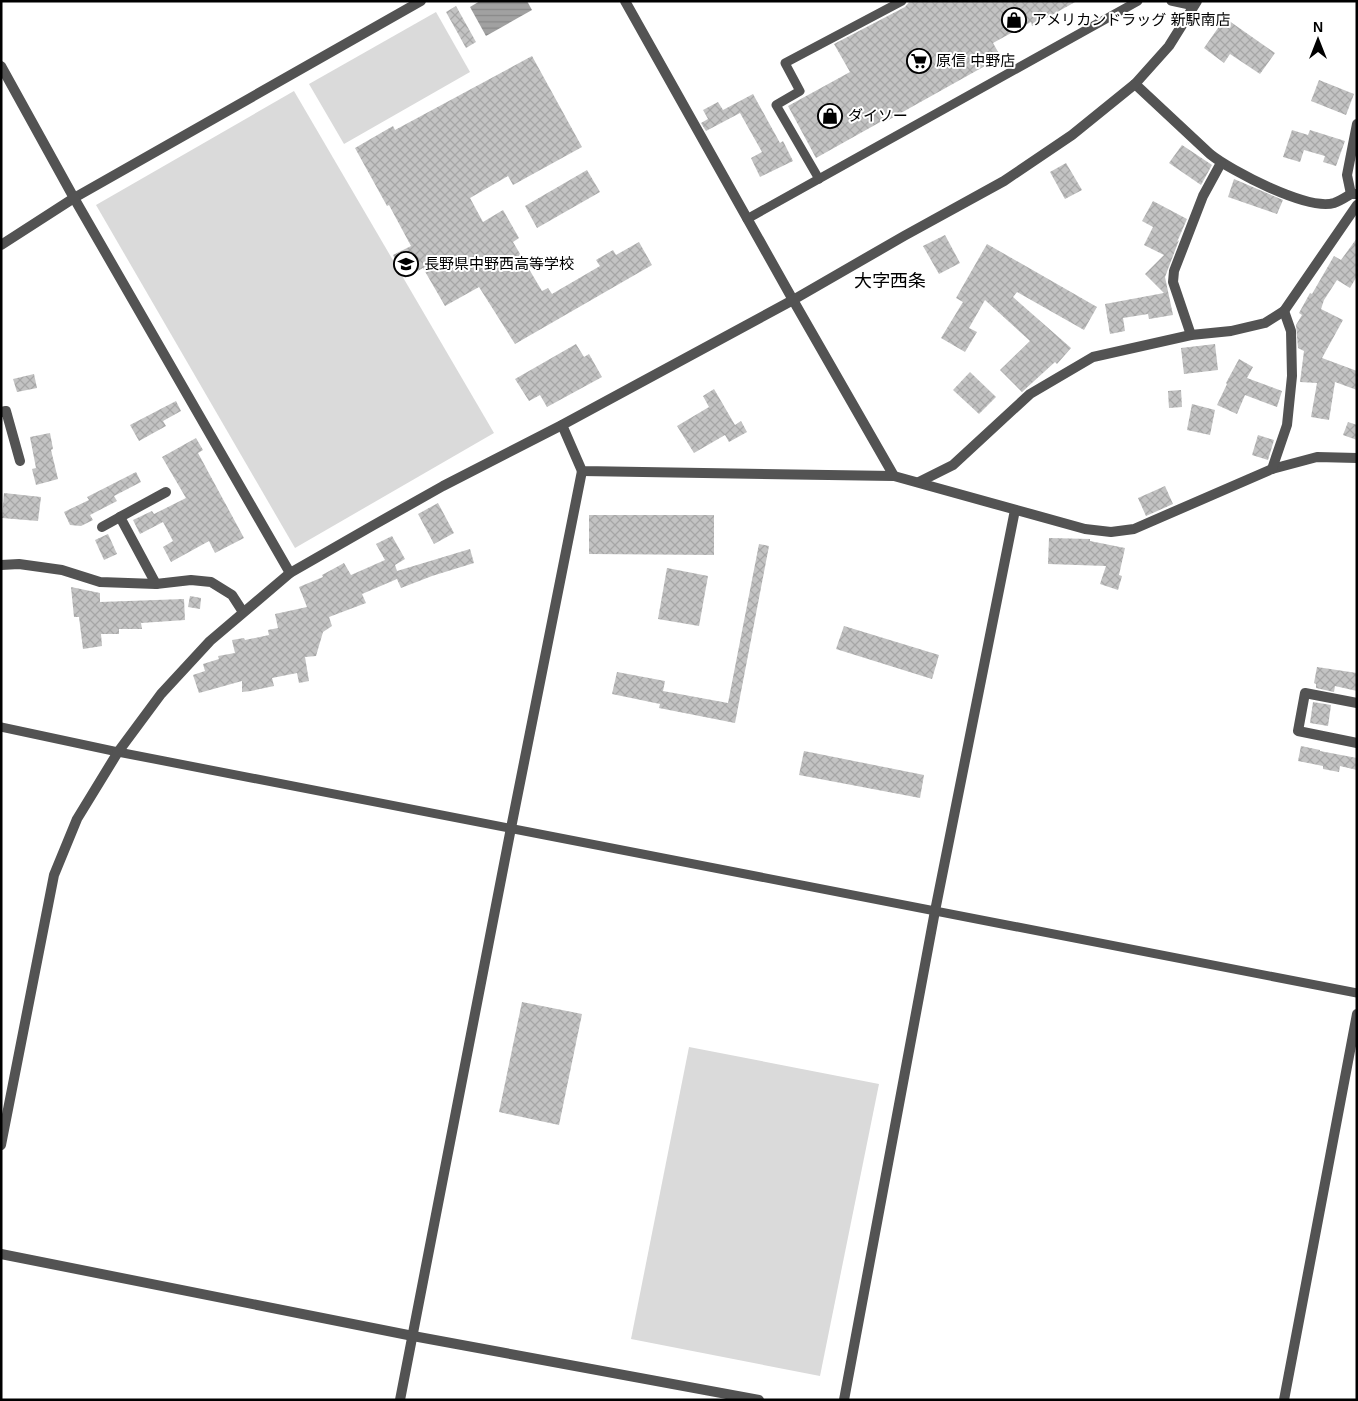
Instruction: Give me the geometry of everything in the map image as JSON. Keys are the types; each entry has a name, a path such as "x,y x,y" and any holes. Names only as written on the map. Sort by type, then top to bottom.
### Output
{"street":[{"path":"1,245 74,198 421,1"},
{"path":"626,1 747,219 894,476"},
{"path":"1,1145 54,875 77,819 118,752 161,694 210,641 290,573 443,486 562,426 793,300 1004,181 1072,135 1135,84 1169,46 1195,4"},
{"path":"1,66 74,198 290,573"},
{"path":"1135,84 1221,163 1300,200 1316,203 1333,203 1354,194 1347,175 1357,124"},
{"path":"1191,335 1173,282 1174,271 1203,196 1221,163"},
{"path":"920,482 953,465 1030,394 1062,373 1093,357 1191,335 1231,331 1265,323 1284,311 1357,206"},
{"path":"1272,469 1287,426 1292,376 1291,331 1284,311"},
{"path":"1,412 6,411 20,461"},
{"path":"400,1400 582,471 562,426"},
{"path":"582,471 894,476 1085,529 1112,532 1134,529 1272,469 1317,457 1357,458"},
{"path":"102,526 166,492"},
{"path":"844,1400 935,911 1016,510"},
{"path":"120,517 156,584"},
{"path":"1,565 19,564 62,570 100,582 156,584 191,580 211,582 232,595 243,612"},
{"path":"1357,703 1305,693 1298,731 1357,743"},
{"path":"1284,1400 1357,1014"},
{"path":"1,1254 413,1336 759,1400"}],"lane":[{"path":"819,179 776,105 800,92 785,63 902,1"},
{"path":"747,219 1138,1"},
{"path":"1171,1 1195,4"},
{"path":"1,727 118,752 1357,993"}],"shaded area":[{"path":"480,1 527,1 532,10 486,36 470,7"},
{"path":"436,12 470,72 344,144 309,84"},
{"path":"294,91 494,433 295,548 96,205"},
{"path":"689,1047 879,1084 820,1376 631,1339"}],"building":[{"name":"原信 中野店","path":"910,1 1077,1 1032,26 1031,22 993,43 1001,57 816,158 788,106 850,72 834,44 905,7"},
{"path":"456,6 476,42 466,48 446,12"},
{"path":"1225,18 1275,53 1260,74 1230,54 1224,63 1204,48"},
{"path":"532,56 582,147 513,185 508,176 470,198 483,222 503,210 519,238 513,242 542,291 548,288 552,294 600,266 596,260 613,250 616,255 639,242 652,265 515,344 479,287 445,306 423,268 405,278 393,255 411,246 355,148 393,126 395,130"},
{"path":"1319,80 1354,94 1346,115 1311,101"},
{"path":"753,94 780,143 783,141 793,161 760,177 751,158 762,152 740,113 706,131 701,123 708,119 703,110 718,102 723,110"},
{"path":"1292,130 1308,135 1310,130 1345,141 1336,166 1323,162 1325,156 1304,150 1300,162 1283,157"},
{"path":"1182,145 1212,165 1201,185 1169,163"},
{"path":"1066,163 1082,190 1065,199 1050,172"},
{"path":"587,170 600,192 537,228 525,206"},
{"path":"1234,179 1283,200 1277,214 1228,197"},
{"path":"1153,201 1187,219 1165,277 1173,315 1149,319 1148,314 1123,318 1125,331 1110,334 1105,304 1164,293 1145,274 1164,255 1144,245 1153,227 1142,221"},
{"path":"945,235 960,263 939,274 923,246"},
{"path":"1357,238 1357,276 1350,288 1337,280 1324,300 1321,309 1343,320 1322,358 1357,371 1357,390 1335,382 1329,420 1311,417 1317,383 1300,382 1304,351 1298,348 1296,325 1302,315 1299,313 1334,256 1341,260"},
{"path":"987,244 1097,307 1084,330 1017,292 1013,297 1071,348 1057,364 1055,362 1022,392 1000,370 1030,341 985,300 969,328 977,332 965,352 941,338 963,302 956,298"},
{"path":"576,344 584,357 589,354 602,377 547,407 540,395 529,401 515,379"},
{"path":"1215,344 1218,370 1184,374 1181,348"},
{"path":"1239,359 1253,367 1247,378 1282,391 1277,407 1245,395 1237,414 1217,405"},
{"path":"970,372 996,397 979,414 953,390"},
{"path":"34,374 37,388 17,392 13,379"},
{"path":"714,389 735,425 741,421 747,432 729,442 725,435 694,453 677,426 709,407 703,396"},
{"path":"1181,390 1182,407 1169,408 1168,391"},
{"path":"176,401 181,411 163,421 166,426 139,441 130,425"},
{"path":"1192,404 1215,410 1210,435 1187,430"},
{"path":"1348,422 1357,425 1357,440 1343,435"},
{"path":"50,433 53,449 51,450 58,479 36,485 32,469 36,468 30,437"},
{"path":"1258,435 1274,440 1268,460 1252,455"},
{"path":"196,438 203,450 198,453 244,538 215,553 209,541 171,562 163,547 173,541 163,522 140,534 133,520 152,511 154,514 186,498 162,457"},
{"path":"136,472 141,482 114,496 117,501 90,515 93,520 81,526 70,525 64,512 89,500 87,497"},
{"path":"1165,486 1173,504 1146,516 1138,498"},
{"path":"4,493 41,497 38,521 2,518"},
{"path":"438,503 454,533 434,544 418,514"},
{"path":"589,515 714,515 714,555 589,554"},
{"path":"108,534 117,554 104,560 95,540"},
{"path":"392,536 405,559 395,565 397,571 470,549 474,563 401,588 397,579 362,594 366,603 329,617 332,626 323,632 316,656 305,657 309,681 299,683 297,673 272,678 274,686 251,691 242,692 242,681 199,693 193,675 205,671 203,664 219,659 218,656 235,653 232,640 244,638 245,640 269,635 268,630 278,628 275,614 307,607 299,587 323,577 322,575 344,563 351,575 385,560 376,544"},
{"path":"1049,538 1090,539 1090,541 1125,548 1119,575 1122,576 1118,590 1100,584 1106,566 1048,564"},
{"path":"759,544 769,546 735,723 659,708 660,704 612,694 617,672 665,681 663,691 728,703"},
{"path":"667,568 708,576 699,626 658,619"},
{"path":"71,587 100,593 100,602 184,599 185,620 141,623 142,629 119,629 119,634 101,634 102,646 83,649 79,617 74,617"},
{"path":"190,596 201,598 200,609 188,607"},
{"path":"844,626 939,655 932,679 836,649"},
{"path":"1317,667 1357,673 1357,691 1335,686 1334,692 1316,688 1314,683"},
{"path":"1313,702 1331,705 1328,726 1310,723"},
{"path":"1301,746 1357,758 1357,770 1340,766 1339,772 1323,769 1323,766 1298,761"},
{"path":"804,751 924,775 920,798 799,775"},
{"path":"522,1002 582,1014 559,1125 499,1112"}],"place":[{"name":"アメリカンドラッグ 新駅南店","path":"1014,20"},
{"name":"原信 中野店","path":"919,61"},
{"name":"ダイソー","path":"830,116"},
{"name":"長野県中野西高等学校","path":"406,264"}],"district":[{"name":"大字西条","path":"890,281"}]}
